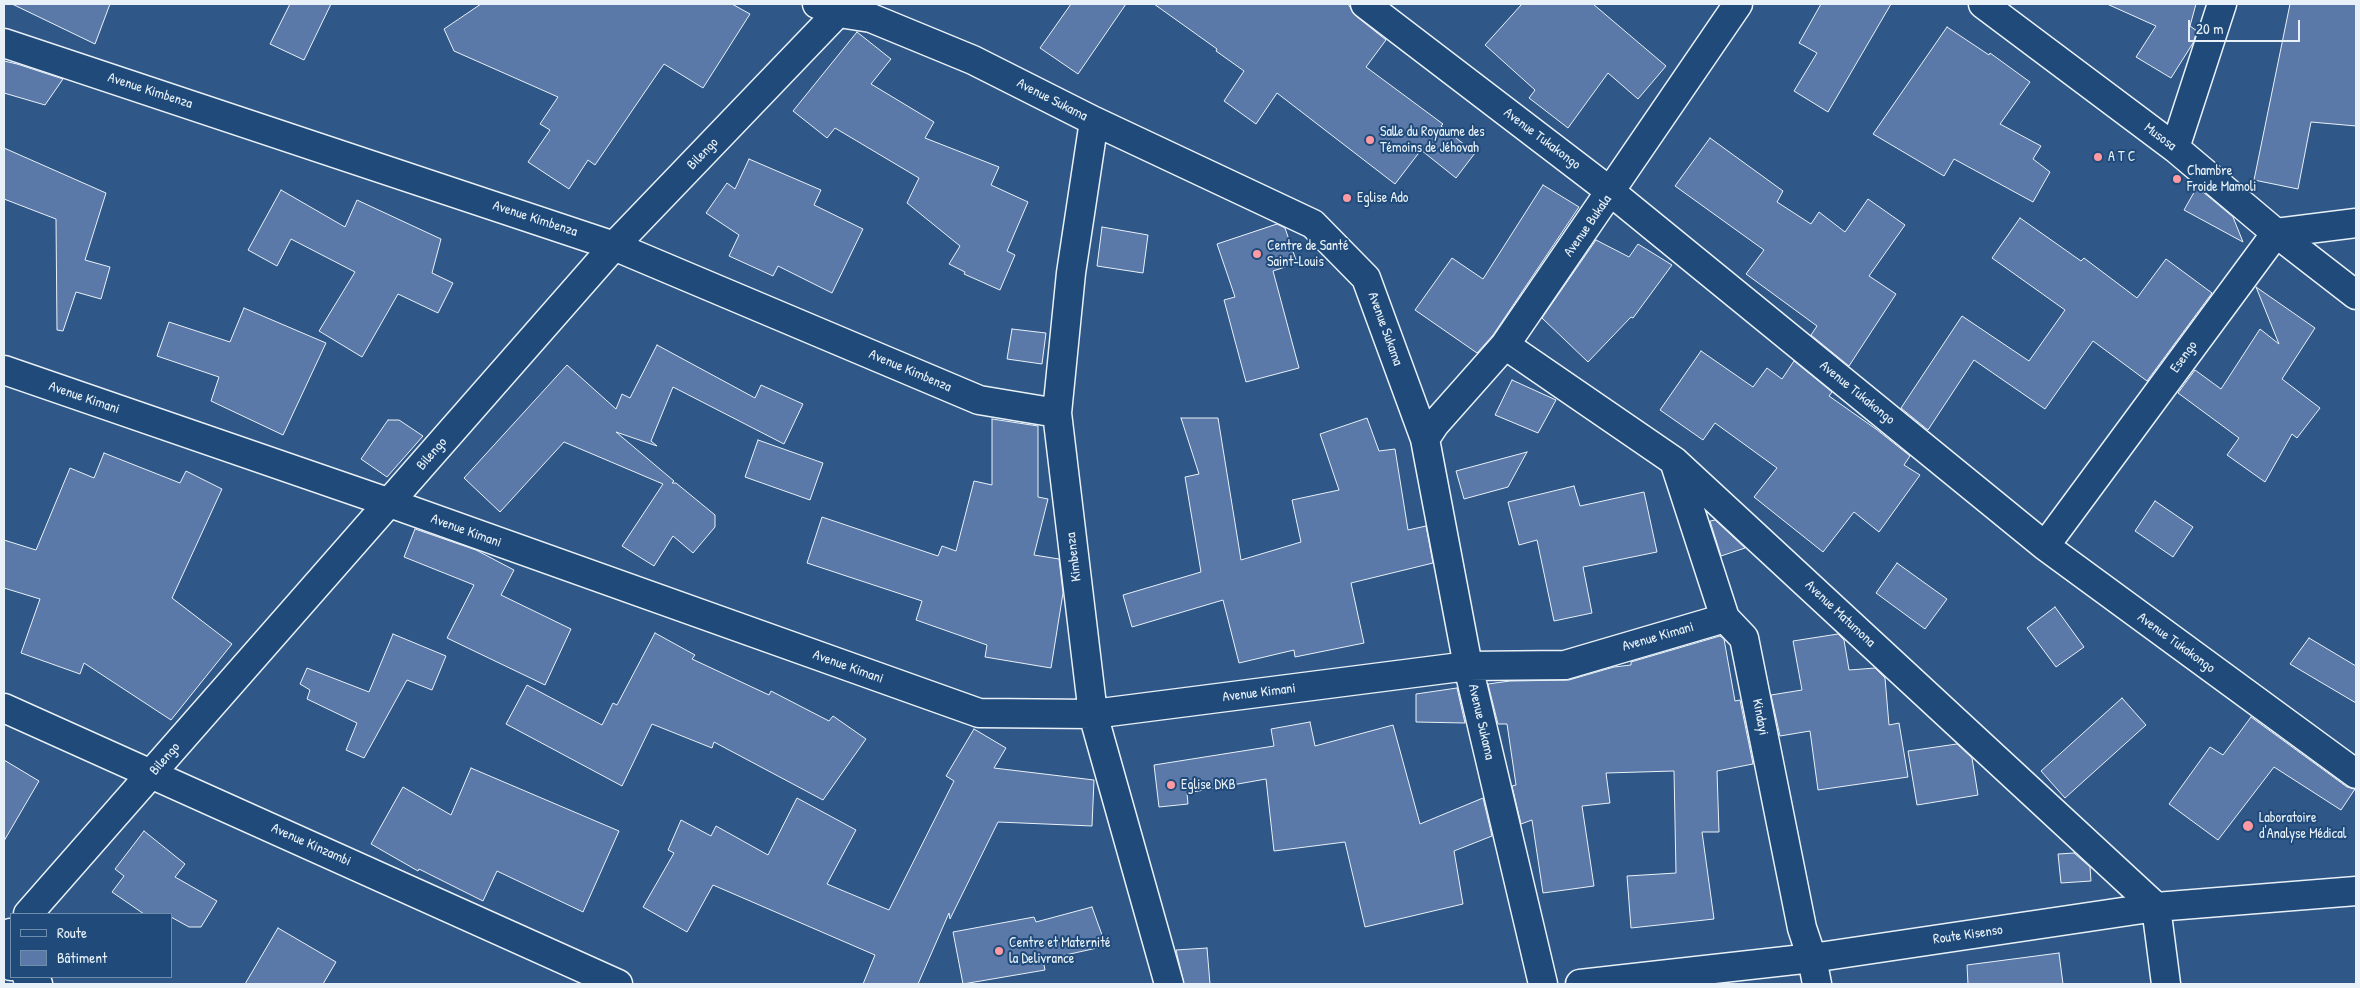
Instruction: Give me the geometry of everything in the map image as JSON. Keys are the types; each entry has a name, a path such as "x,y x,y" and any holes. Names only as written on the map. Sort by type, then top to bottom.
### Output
{"street":[{"name":"Avenue Tukakongo","path":"1365,4 1611,192 2044,546 2356,774"},
{"name":"Avenue Bukala","path":"1424,438 1505,345 1738,4"},
{"name":"Musosa","path":"1983,4 2175,148 2276,233 2356,295"},
{"path":"2175,148 2222,4"},
{"name":"Avenue Sukama","path":"834,7 871,18 973,60 1094,121 1314,224 1366,278 1424,438 1468,666 1543,984"},
{"name":"Bilengo","path":"29,913 390,504 614,246 834,7"},
{"name":"Avenue Kimbenza","path":"4,43 614,246 979,400 1057,413"},
{"name":"Kimbenza","path":"1094,121 1071,272 1057,413 1093,714 1169,984"},
{"path":"2276,233 2356,223"},
{"name":"Esengo","path":"2044,546 2276,233"},
{"name":"Avenue Matumona","path":"1505,345 1674,462 2156,907"},
{"name":"Avenue Kimani","path":"4,370 390,504 979,713 1093,714 1468,666 1565,664 1725,618"},
{"name":"Kindayi","path":"1674,462 1725,618 1744,638 1802,928 1815,971"},
{"name":"Avenue Kinzambi","path":"4,708 153,773 618,984"},
{"name":"Route Kisenso","path":"1580,984 1815,971 2156,907 2356,891"},
{"path":"2156,907 2166,984"}],"building":[{"path":"12,4 110,4 95,44"},
{"path":"290,4 331,4 304,60 270,44"},
{"path":"481,4 732,4 750,14 703,88 664,64 595,165 588,160 569,189 528,162 550,130 540,124 558,97 454,51 444,29"},
{"path":"1071,4 1126,4 1078,74 1040,48"},
{"path":"1154,4 1348,4 1356,16 1386,40 1366,67 1443,124 1441,126 1475,153 1456,178 1421,150 1395,184 1277,93 1256,124 1224,101 1244,71 1216,51 1217,49"},
{"path":"1522,4 1593,4 1666,66 1638,99 1608,73 1568,128 1529,98 1535,90 1485,45"},
{"path":"1821,4 1891,4 1828,112 1794,91 1817,53 1799,43"},
{"path":"2107,4 2196,4 2190,26 2197,31 2193,43 2171,78 2136,57 2156,26"},
{"path":"2290,4 2356,4 2356,126 2311,122 2298,189 2254,180"},
{"path":"1947,27 1989,55 1990,53 2030,82 2000,124 2041,146 2033,159 2050,172 2033,202 1954,159 1944,176 1873,134"},
{"path":"857,32 891,59 871,84 934,122 925,138 999,167 991,185 1028,202 1007,251 1015,255 1000,290 964,274 965,272 949,264 960,246 907,203 919,178 835,128 827,138 793,111"},
{"path":"4,61 63,79 45,105 4,93"},
{"path":"1710,138 1783,191 1777,202 1811,224 1819,212 1845,232 1868,199 1905,225 1869,276 1896,294 1849,366 1811,335 1817,326 1746,274 1764,250 1675,186"},
{"path":"4,148 106,193 85,260 110,267 101,299 76,292 63,331 57,330 56,219 4,199"},
{"path":"749,159 821,190 814,205 863,229 832,293 778,266 773,276 729,256 739,235 706,213 727,183 735,189"},
{"path":"1543,185 1579,207 1493,335 1477,353 1415,310 1452,258 1483,279"},
{"path":"2197,187 2233,217 2243,242 2184,210"},
{"path":"281,190 345,227 357,200 441,239 432,273 453,283 438,313 398,294 362,357 319,331 355,272 291,239 277,266 248,250"},
{"path":"2020,218 2081,261 2084,258 2137,298 2166,259 2212,293 2147,381 2093,341 2045,409 1974,360 1928,430 1901,408 1962,316 2029,361 2065,310 1992,258"},
{"path":"1277,224 1285,228 1297,263 1273,271 1299,368 1246,382 1224,300 1235,297 1217,244"},
{"path":"1102,227 1148,235 1143,273 1097,266"},
{"path":"1596,240 1629,257 1638,244 1672,265 1633,318 1631,317 1588,362 1542,318"},
{"path":"2256,287 2315,328 2282,379 2320,408 2297,438 2292,434 2265,482 2227,455 2239,438 2178,393 2195,370 2221,389 2260,329 2279,344"},
{"path":"244,308 326,343 283,435 211,401 219,377 157,356 169,322 230,342"},
{"path":"1012,329 1046,333 1042,364 1007,359"},
{"path":"657,345 755,398 761,385 803,404 784,444 673,387 651,441 657,446 616,432 674,481 672,483 676,483 715,515 715,527 693,553 673,536 654,566 622,546 663,484 564,442 500,512 464,478 567,365 616,409 622,394 630,398"},
{"path":"1701,351 1753,387 1767,368 1782,379 1794,361 1832,392 1829,396 1910,456 1904,465 1920,475 1879,532 1854,512 1823,552 1754,497 1777,468 1715,423 1703,440 1660,410"},
{"path":"1512,380 1556,400 1538,433 1495,415"},
{"path":"1181,418 1218,418 1241,560 1301,542 1292,500 1339,490 1320,434 1367,418 1379,451 1395,449 1408,530 1426,526 1433,563 1351,583 1364,643 1295,657 1294,650 1239,663 1223,600 1132,627 1123,595 1201,572 1185,477 1199,474"},
{"path":"992,419 1038,426 1038,497 1048,499 1034,555 1059,559 1063,593 1051,668 985,657 987,645 916,620 922,601 807,563 822,517 938,556 942,546 956,551 974,481 992,485"},
{"path":"388,420 399,420 423,436 387,477 361,459"},
{"path":"758,440 823,463 810,500 745,477"},
{"path":"1527,452 1508,487 1464,499 1456,471"},
{"path":"104,453 180,483 186,471 222,489 172,598 232,644 171,720 84,663 80,674 21,653 40,599 4,588 4,540 36,550 70,468 94,478"},
{"path":"1574,486 1580,506 1644,492 1657,552 1583,567 1592,613 1554,621 1537,540 1519,545 1508,502"},
{"path":"2155,501 2193,527 2173,557 2135,531"},
{"path":"1715,520 1745,548 1721,556 1710,521"},
{"path":"415,529 476,550 514,570 501,595 571,629 545,685 447,638 474,585 404,557"},
{"path":"1897,563 1947,599 1925,629 1876,593"},
{"path":"2055,607 2084,647 2056,667 2027,628"},
{"path":"655,633 695,655 692,659 769,695 771,691 829,721 833,716 866,739 823,800 714,742 712,748 652,724 622,786 506,724 527,685 602,725 613,703 617,705"},
{"path":"393,634 446,656 432,690 407,680 364,758 346,750 357,723 307,699 310,690 300,684 307,668 369,692"},
{"path":"1838,634 1844,640 1849,670 1875,668 1885,678 1889,725 1899,723 1908,777 1818,790 1810,731 1780,736 1771,695 1802,690 1793,641"},
{"path":"1720,636 1724,639 1735,701 1740,700 1753,764 1717,771 1719,832 1702,832 1714,919 1631,928 1627,876 1676,873 1674,771 1606,773 1610,803 1582,806 1594,886 1543,893 1532,820 1521,824 1512,786 1516,785 1507,724 1498,724 1488,684 1510,681 1569,680 1614,667 1631,665 1631,662"},
{"path":"2309,638 2356,666 2356,703 2290,664"},
{"path":"1457,688 1465,723 1416,722 1416,694"},
{"path":"2122,698 2146,725 2065,798 2041,771"},
{"path":"2251,717 2347,787 2355,789 2341,810 2274,767 2218,840 2169,804 2210,747 2223,755"},
{"path":"1310,722 1315,746 1393,725 1420,824 1483,798 1492,836 1454,851 1463,904 1365,927 1345,842 1274,851 1266,779 1187,793 1188,804 1159,807 1154,765 1274,746 1271,729"},
{"path":"974,729 1006,748 994,768 1094,780 1092,826 998,822 950,919 949,913 918,984 863,984 875,955 713,885 687,932 643,907 674,853 668,850 681,820 711,836 716,826 768,855 797,798 856,830 827,884 889,910 954,781 946,776"},
{"path":"1957,744 1972,758 1978,795 1917,805 1908,751"},
{"path":"4,760 39,781 4,841"},
{"path":"471,768 619,831 583,912 497,871 483,901 419,869 418,871 371,844 403,787 451,815"},
{"path":"144,831 185,864 175,877 217,901 201,927 189,927 172,918 172,913 143,913 112,892 124,876 115,869"},
{"path":"2074,853 2090,867 2091,881 2061,883 2058,854"},
{"name":"Centre et Maternité la Delivrance","path":"1092,907 1106,946 1043,960 1045,970 963,984 953,932 1034,917 1036,922"},
{"path":"278,928 336,962 323,984 245,984"},
{"path":"1207,948 1210,984 1184,984 1176,950"},
{"path":"2059,953 2063,984 1968,984 1967,965"}],"place":[{"name":"Salle du Royaume des Témoins de Jéhovah","path":"1370,140"},
{"name":"A T C","path":"2098,157"},
{"name":"Chambre Froide Mamoli","path":"2177,179"},
{"name":"Eglise Ado","path":"1347,198"},
{"name":"Centre de Santé Saint-Louis","path":"1257,254"},
{"name":"Eglise DKB","path":"1171,785"},
{"name":"Laboratoire d'Analyse Médical","path":"2248,826"},
{"name":"Centre et Maternité la Delivrance","path":"999,951"}]}
